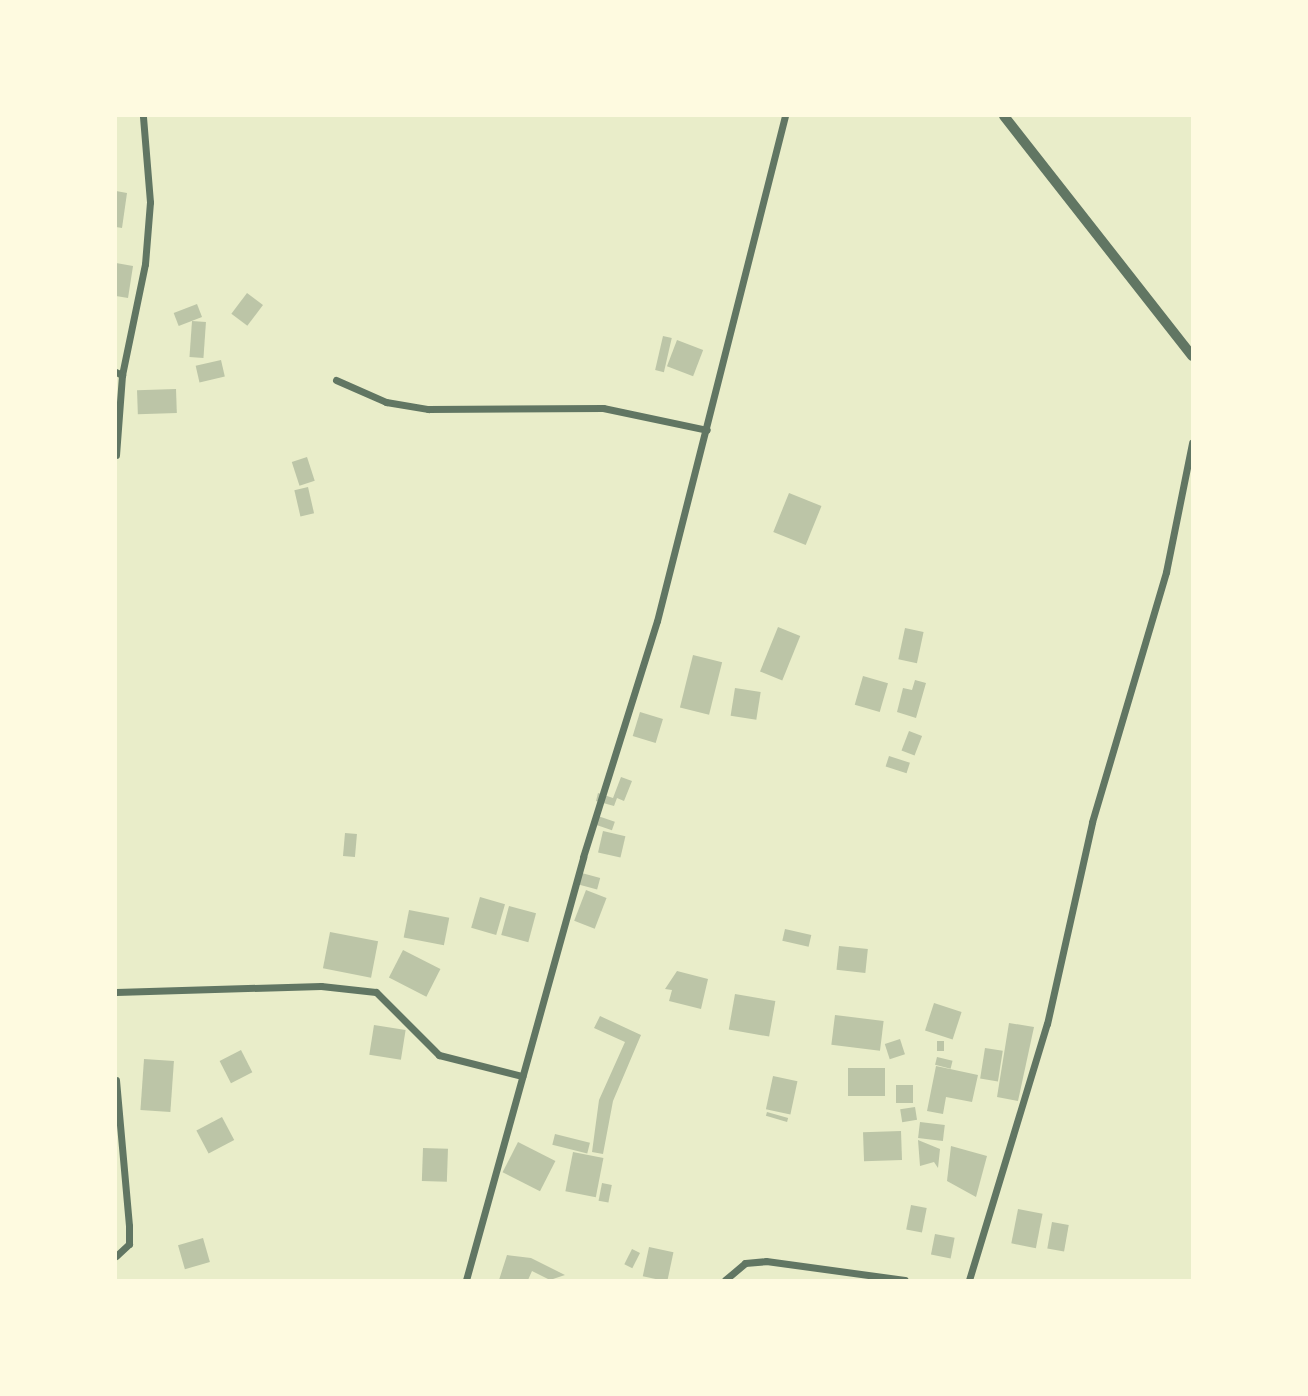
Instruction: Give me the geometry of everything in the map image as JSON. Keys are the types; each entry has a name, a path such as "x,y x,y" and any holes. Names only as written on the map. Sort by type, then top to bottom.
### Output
{"street":[{"path":"116,455 119,373 150,202 143,116"},
{"path":"466,1280 707,430 785,116"},
{"path":"1004,116 1192,356"},
{"path":"336,380 387,402 428,409 603,408 707,430"},
{"path":"969,1280 1047,1024 1092,822 1166,572 1192,443"},
{"path":"116,992 321,986 376,992 439,1055 523,1076"},
{"path":"116,1080 130,1226 129,1244 116,1256"},
{"path":"726,1280 746,1263 766,1261 905,1280"}],"building":[{"path":"116,191 127,193 122,228 116,227"},
{"path":"116,263 133,266 128,298 116,296"},
{"path":"247,293 263,305 247,326 231,314"},
{"path":"197,304 202,317 179,326 174,313"},
{"path":"192,321 206,322 203,358 189,357"},
{"path":"663,336 672,338 664,372 655,370"},
{"path":"677,340 703,350 693,376 667,366"},
{"path":"221,360 225,377 199,382 196,366"},
{"path":"176,389 177,413 138,414 137,390"},
{"path":"307,457 315,481 300,486 292,462"},
{"path":"308,487 314,513 300,516 294,490"},
{"path":"789,493 821,506 806,545 773,532"},
{"path":"778,627 800,636 782,680 760,672"},
{"path":"905,628 924,632 917,663 898,659"},
{"path":"693,655 722,662 709,715 680,707"},
{"path":"863,676 888,683 880,712 855,705"},
{"path":"915,680 926,683 916,718 897,712 903,688 912,690"},
{"path":"735,688 761,692 756,720 731,716"},
{"path":"640,712 663,719 656,743 633,736"},
{"path":"909,731 922,736 915,756 901,751"},
{"path":"889,756 910,763 907,773 886,766"},
{"path":"621,777 632,781 624,801 617,798 614,806 596,801 598,793 613,798"},
{"path":"595,815 615,822 612,830 592,824"},
{"path":"603,831 625,836 620,858 598,852"},
{"path":"345,833 357,834 355,857 343,856"},
{"path":"578,872 600,878 597,890 575,884"},
{"path":"586,890 607,898 595,929 574,921"},
{"path":"480,897 505,904 496,935 471,928"},
{"path":"509,906 536,913 528,942 501,935"},
{"path":"409,910 449,918 444,945 404,937"},
{"path":"785,929 811,935 809,947 782,941"},
{"path":"330,932 378,941 371,978 323,968"},
{"path":"839,946 868,949 865,973 836,970"},
{"path":"403,950 440,969 426,997 389,978"},
{"path":"677,971 708,979 701,1009 669,1001 672,990 665,989"},
{"path":"735,994 775,1001 769,1037 729,1029"},
{"path":"934,1003 962,1012 953,1040 925,1031"},
{"path":"835,1015 884,1021 880,1051 831,1045"},
{"path":"600,1016 641,1035 613,1101 603,1154 592,1152 599,1100 625,1042 594,1028"},
{"path":"1009,1023 1034,1027 1018,1101 997,1097"},
{"path":"374,1025 406,1030 401,1060 369,1055"},
{"path":"900,1039 905,1054 890,1059 885,1044"},
{"path":"937,1041 944,1041 944,1051 937,1051"},
{"path":"985,1048 1003,1051 998,1081 980,1079"},
{"path":"241,1050 252,1072 231,1083 220,1061"},
{"path":"937,1057 953,1061 951,1069 935,1065"},
{"path":"144,1059 174,1061 170,1112 140,1110"},
{"path":"936,1066 978,1075 972,1102 946,1097 943,1114 927,1111"},
{"path":"848,1068 885,1068 885,1096 848,1096"},
{"path":"773,1076 797,1081 790,1114 766,1109"},
{"path":"896,1085 913,1085 913,1103 896,1103"},
{"path":"915,1107 917,1120 902,1122 900,1109"},
{"path":"767,1112 788,1118 787,1122 766,1116"},
{"path":"222,1117 234,1140 209,1154 196,1131"},
{"path":"920,1122 945,1125 943,1141 918,1138"},
{"path":"901,1131 902,1160 864,1161 863,1132"},
{"path":"555,1134 590,1143 587,1153 552,1145"},
{"path":"918,1140 940,1149 938,1168 934,1162 920,1166"},
{"path":"518,1142 555,1161 540,1191 503,1172"},
{"path":"951,1146 987,1156 976,1197 947,1181"},
{"path":"423,1148 448,1149 447,1182 422,1181"},
{"path":"573,1152 603,1158 596,1197 565,1191"},
{"path":"602,1183 612,1185 608,1203 599,1201"},
{"path":"911,1205 927,1208 922,1233 906,1230"},
{"path":"1018,1209 1043,1214 1036,1248 1011,1243"},
{"path":"1052,1222 1069,1225 1064,1252 1047,1249"},
{"path":"935,1234 955,1238 951,1258 931,1255"},
{"path":"203,1238 210,1262 185,1269 178,1245"},
{"path":"649,1247 673,1252 668,1280 643,1276"},
{"path":"632,1249 640,1253 632,1268 624,1264"},
{"path":"507,1255 531,1258 565,1275 550,1280 532,1271 528,1280 499,1280"}]}
